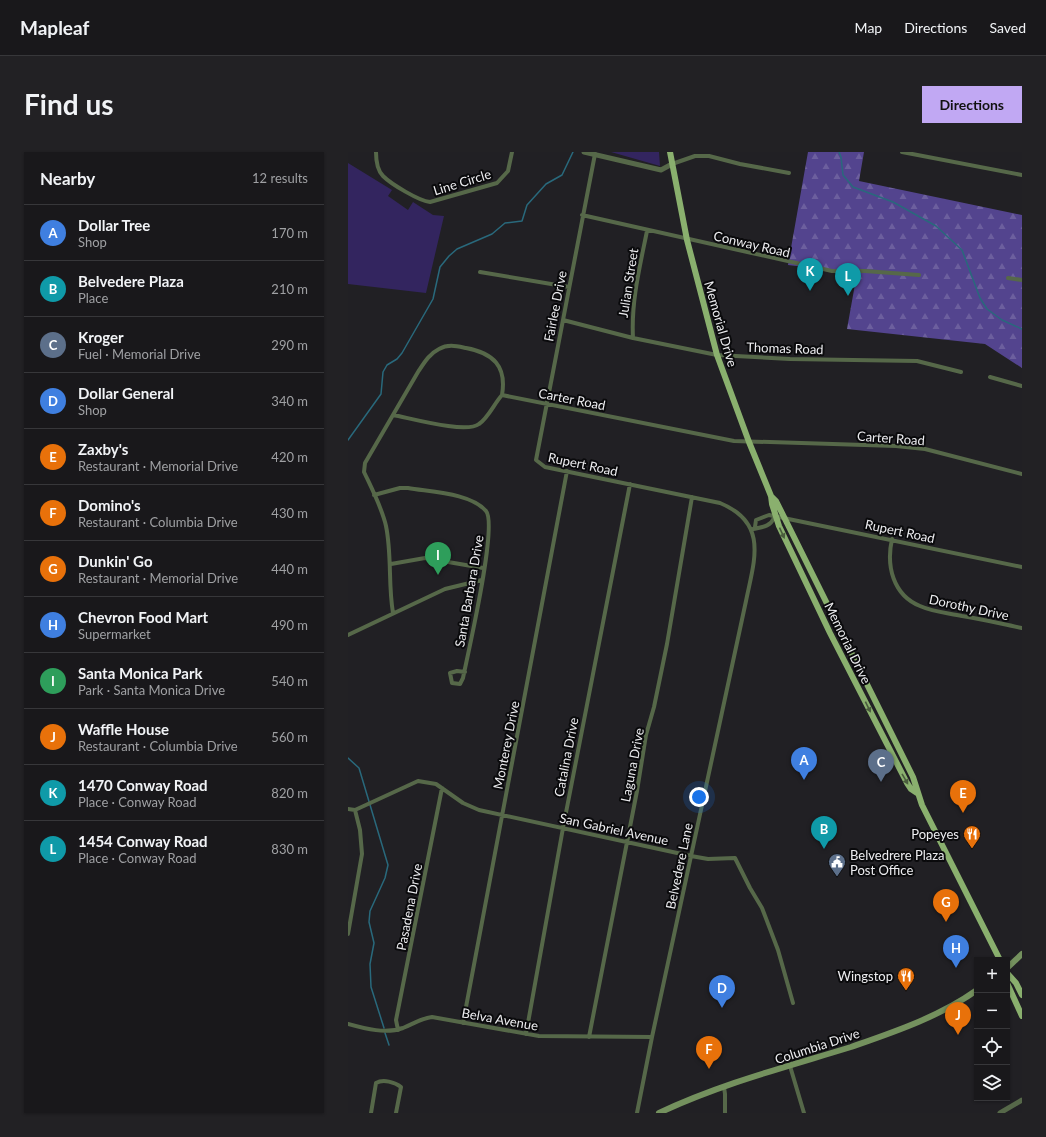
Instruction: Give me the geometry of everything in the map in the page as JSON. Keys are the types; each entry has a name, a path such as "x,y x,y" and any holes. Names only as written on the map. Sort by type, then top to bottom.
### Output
{"main road":[{"name":"Memorial Drive","path":"670,152 687,240 717,355 749,442 771,496 775,518 876,723 907,783 911,789 917,793"},
{"name":"Memorial Drive","path":"771,496 776,501 913,777 916,784 917,793 999,957"},
{"path":"1010,965 1022,954"},
{"path":"1010,976 1016,983 1022,995"},
{"path":"1010,990 1022,1016"},
{"name":"Columbia Drive","path":"659,1113 694,1096 790,1066 918,1023 974,992"}],"street":[{"name":"Line Circle","path":"376,152 377,164 383,176 423,201 430,202 497,182 508,170 512,152"},
{"path":"584,152 661,170 672,164 695,156 709,156 740,164 789,173"},
{"path":"902,152 1022,175"},
{"name":"Fairlee Drive","path":"537,462 536,457 595,154"},
{"name":"Conway Road","path":"582,215 687,240 832,271 865,271 919,275"},
{"name":"Julian Street","path":"632,338 634,298 647,231"},
{"path":"480,272 569,287"},
{"path":"1008,278 1022,280"},
{"name":"Thomas Road","path":"563,320 632,338 717,355 790,359 917,361 961,372"},
{"path":"393,415 441,425 472,427 479,424 502,395 503,389 501,371 497,362 492,357 476,350 449,345 433,352 426,358 365,463 364,472 386,525 391,564 391,601 393,613"},
{"path":"990,377 1022,386"},
{"name":"Carter Road","path":"502,395 749,442 896,446 925,449 1022,474"},
{"name":"Rupert Road","path":"537,462 545,467 567,470 720,503 734,508 744,516 753,529"},
{"name":"Monterey Drive","path":"463,1023 567,470"},
{"name":"Catalina Drive","path":"526,1034 563,828 630,484"},
{"name":"Santa Barbara Drive","path":"374,495 400,488 408,488 462,497 480,505 487,512 490,522 489,542 465,672"},
{"name":"Laguna Drive","path":"589,1037 646,735 654,707 667,644 692,497"},
{"name":"Rupert Road","path":"753,529 756,520 769,515 775,518 892,539 1022,567"},
{"path":"753,529 760,528 770,523 775,518"},
{"name":"Belvedere Lane","path":"637,1113 755,558 756,543 753,529"},
{"name":"Dorothy Drive","path":"892,539 889,551 892,577 896,587 912,603 932,610 1022,628"},
{"path":"391,564 425,558 484,568"},
{"path":"348,635 445,589 482,580"},
{"name":"San Gabriel Avenue","path":"354,810 418,781 431,782 442,788 463,804 479,810 691,856 708,859 735,858 762,908 778,950 793,1003"},
{"name":"Pasadena Drive","path":"398,1030 396,1020 442,788"},
{"path":"348,809 354,810 360,830 362,854 348,934"},
{"name":"Belva Avenue","path":"348,1024 376,1030 398,1030 425,1018 432,1017 551,1037 652,1037"},
{"path":"790,1066 804,1113"},
{"path":"371,1113 376,1084 386,1081 401,1087 396,1113"},
{"path":"724,1087 726,1094 725,1113"},
{"path":"1000,1113 1022,1100"}],"green space":[{"path":"808,152 864,152 859,181 1022,215 1022,368 985,344 847,329 857,273 788,265"}],"shaded area":[{"path":"611,152 659,152 660,166"},
{"path":"348,163 392,190 388,196 408,210 413,202 433,215 444,216 426,293 348,284"}],"waterway":[{"path":"348,440 381,394 383,372 387,365 397,359 402,353 433,299 440,267 457,249 492,234 505,223 522,221 527,205 546,184 562,175 573,152"},
{"path":"839,152 843,175 853,187 893,202 936,226 962,250 980,298 987,309 1002,320 1022,329"},
{"path":"348,758 359,768 388,865 385,878 370,911 369,922 374,943 370,964 371,987 384,1028"},
{"path":"385,1033 389,1045"}],"place":[{"name":"1470 Conway Road","path":"810,291"},
{"name":"1454 Conway Road","path":"848,296"},
{"name":"Santa Monica Park","path":"438,575"},
{"name":"Dollar Tree","path":"804,780"},
{"name":"Kroger","path":"881,782"},
{"name":"Zaxby's","path":"963,813"},
{"name":"Belvedere Plaza","path":"824,849"},
{"name":"Popeyes","path":"972,849"},
{"name":"Belvedrere Plaza Post Office","path":"837,877"},
{"name":"Dunkin' Go","path":"946,922"},
{"name":"Chevron Food Mart","path":"956,968"},
{"name":"Wingstop","path":"906,991"},
{"name":"Dollar General","path":"722,1008"},
{"name":"Waffle House","path":"958,1035"},
{"name":"Domino's","path":"709,1069"}]}
